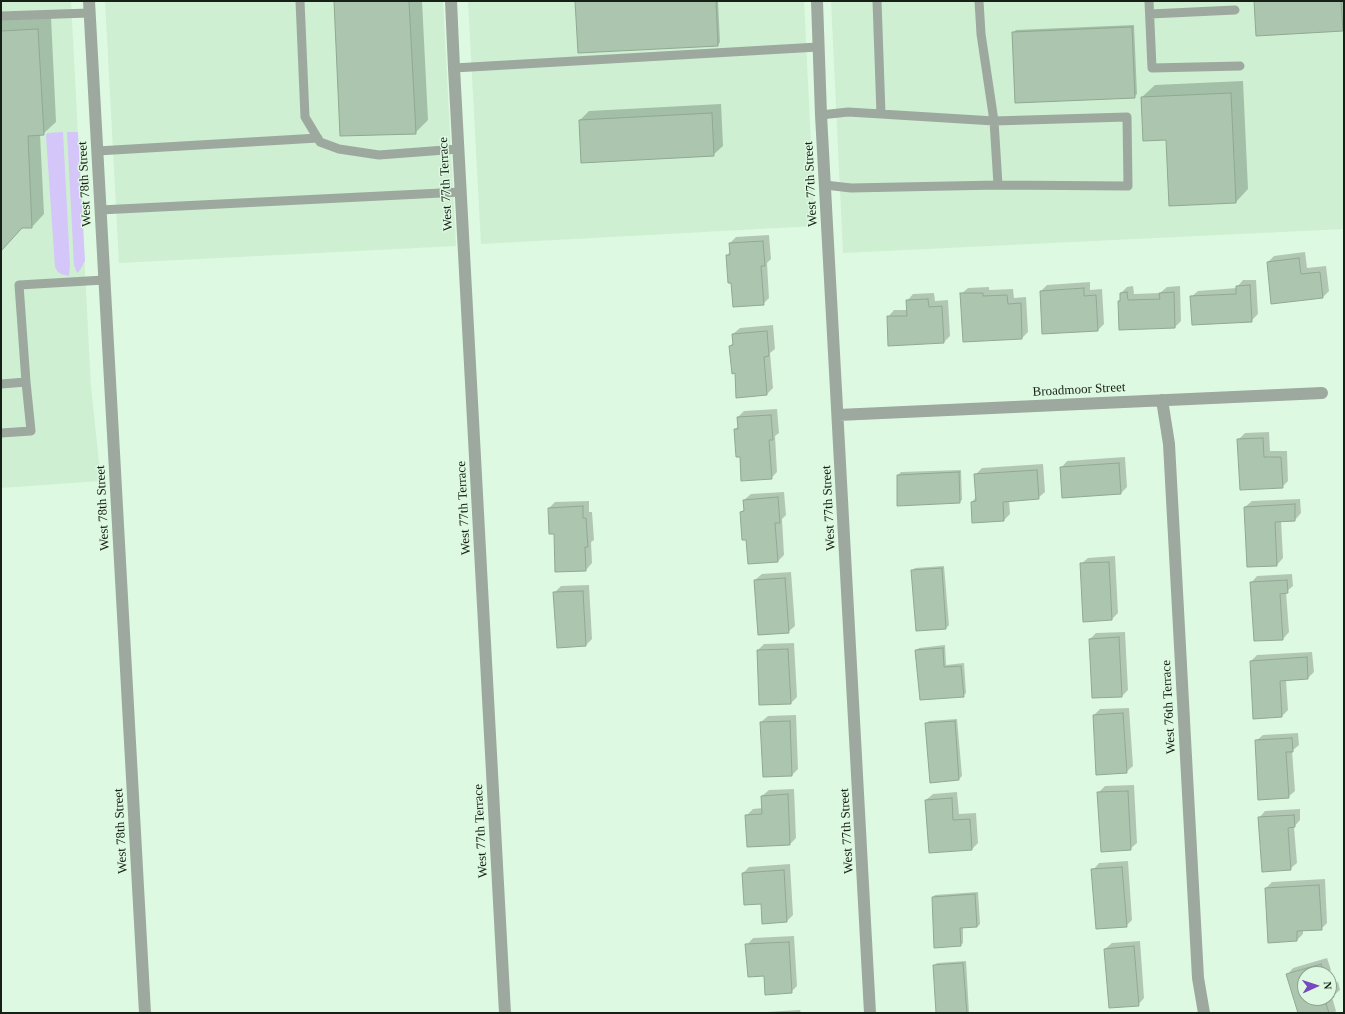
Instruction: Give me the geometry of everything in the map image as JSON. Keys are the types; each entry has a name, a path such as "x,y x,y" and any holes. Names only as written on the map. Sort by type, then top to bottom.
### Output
{"street":[{"name":"West 77th Terrace","path":"451,1 505,1013"},
{"name":"West 77th Street","path":"817,1 821,115 870,1013"},
{"name":"West 78th Street","path":"89,7 145,1013"},
{"name":"Broadmoor Street","path":"838,415 1322,393"},
{"name":"West 76th Terrace","path":"1162,400 1169,444 1198,978 1204,1013"}],"lane":[{"path":"300,1 305,118 320,142 340,149 379,155 458,149"},
{"path":"877,1 881,114"},
{"path":"979,1 981,34 994,121 998,185"},
{"path":"1149,1 1152,68 1240,66"},
{"path":"1,16 89,7"},
{"path":"1150,14 1235,10"},
{"path":"454,68 818,47"},
{"path":"821,115 848,112 994,121 1126,117 1128,186 998,185 851,188 825,185"},
{"path":"97,151 318,138"},
{"path":"100,210 461,192"},
{"path":"1,433 31,431 19,285 104,280"},
{"path":"1,384 26,382"}],"shaded area":[{"path":"1,1 71,1 91,387 101,481 1,488"},
{"path":"105,1 443,1 456,246 119,263"},
{"path":"468,1 804,1 815,226 481,244"},
{"path":"831,1 1344,1 1344,229 843,253"},
{"path":"63,132 70,265 69,276 61,274 55,267 46,136 47,133"},
{"path":"67,132 78,132 85,261 77,273 74,265"}],"building":[{"path":"334,1 409,1 416,134 340,136"},
{"path":"575,1 716,1 718,46 578,53"},
{"path":"1254,1 1341,1 1343,31 1256,36"},
{"path":"1132,27 1135,98 1015,103 1012,32"},
{"path":"38,29 44,135 28,136 32,228 22,228 1,251 1,31"},
{"path":"1231,93 1236,203 1169,206 1166,140 1143,141 1141,97"},
{"path":"712,113 714,156 581,163 579,120"},
{"path":"763,241 765,266 761,266 764,305 733,307 731,283 728,283 726,255 730,255 729,243"},
{"path":"1299,258 1301,274 1320,272 1323,298 1271,304 1267,262"},
{"path":"1250,285 1252,322 1192,325 1190,296 1236,294 1236,286"},
{"path":"1084,288 1084,296 1096,295 1098,331 1042,334 1040,291"},
{"path":"1127,292 1128,300 1160,299 1159,293 1174,292 1175,328 1119,330 1118,301 1120,301 1120,293"},
{"path":"960,293 983,293 983,296 1007,295 1008,304 1021,303 1022,339 963,342"},
{"path":"928,299 929,307 942,306 944,343 888,346 887,316 907,316 906,300"},
{"path":"767,331 769,356 764,357 767,395 736,398 735,373 732,374 729,346 733,345 732,334"},
{"path":"771,415 773,440 769,440 772,479 741,481 740,457 736,457 734,429 738,429 737,417"},
{"path":"1263,438 1264,457 1281,457 1283,488 1240,490 1237,439"},
{"path":"1119,463 1121,494 1062,498 1060,467"},
{"path":"1037,470 1039,499 1003,502 1004,521 972,523 971,502 976,501 974,474"},
{"path":"959,472 960,503 897,506 897,475"},
{"path":"778,497 780,523 775,523 778,562 748,564 746,540 742,540 740,512 744,511 743,500"},
{"path":"1295,504 1295,521 1275,522 1277,566 1247,567 1244,507"},
{"path":"583,506 583,518 586,518 588,547 585,547 586,571 555,572 554,534 549,534 548,508"},
{"path":"1109,562 1112,620 1083,622 1080,563"},
{"path":"942,568 946,629 916,631 911,570"},
{"path":"785,578 789,633 758,635 754,580"},
{"path":"1287,580 1288,593 1280,594 1283,640 1254,641 1250,582"},
{"path":"583,591 586,646 557,648 553,592"},
{"path":"1119,637 1122,697 1092,698 1089,639"},
{"path":"943,648 944,667 961,666 964,697 920,700 915,650"},
{"path":"788,649 791,704 759,705 757,650"},
{"path":"1307,657 1308,679 1280,681 1282,717 1253,719 1250,661"},
{"path":"1123,713 1127,773 1096,775 1093,715"},
{"path":"790,721 792,776 763,777 760,722"},
{"path":"955,721 959,780 930,783 925,723"},
{"path":"1292,738 1293,752 1286,752 1289,798 1258,800 1255,740"},
{"path":"1128,791 1131,850 1101,852 1097,792"},
{"path":"788,794 790,845 747,847 745,815 762,814 761,796"},
{"path":"952,798 953,820 970,819 972,850 929,853 925,800"},
{"path":"1294,815 1295,827 1288,828 1291,870 1262,872 1258,817"},
{"path":"1122,867 1127,927 1096,929 1091,869"},
{"path":"784,870 787,922 762,924 761,904 744,905 742,873"},
{"path":"1319,885 1322,930 1297,931 1297,941 1268,943 1265,888"},
{"path":"975,894 977,927 960,928 961,946 934,948 932,897"},
{"path":"789,942 792,993 765,995 764,976 748,977 745,944"},
{"path":"1134,946 1139,1006 1109,1008 1104,949"},
{"path":"963,963 967,1013 936,1013 933,965"},
{"path":"1297,971 1297,1006 1327,1006 1329,1013 1298,1013 1286,974"}]}
